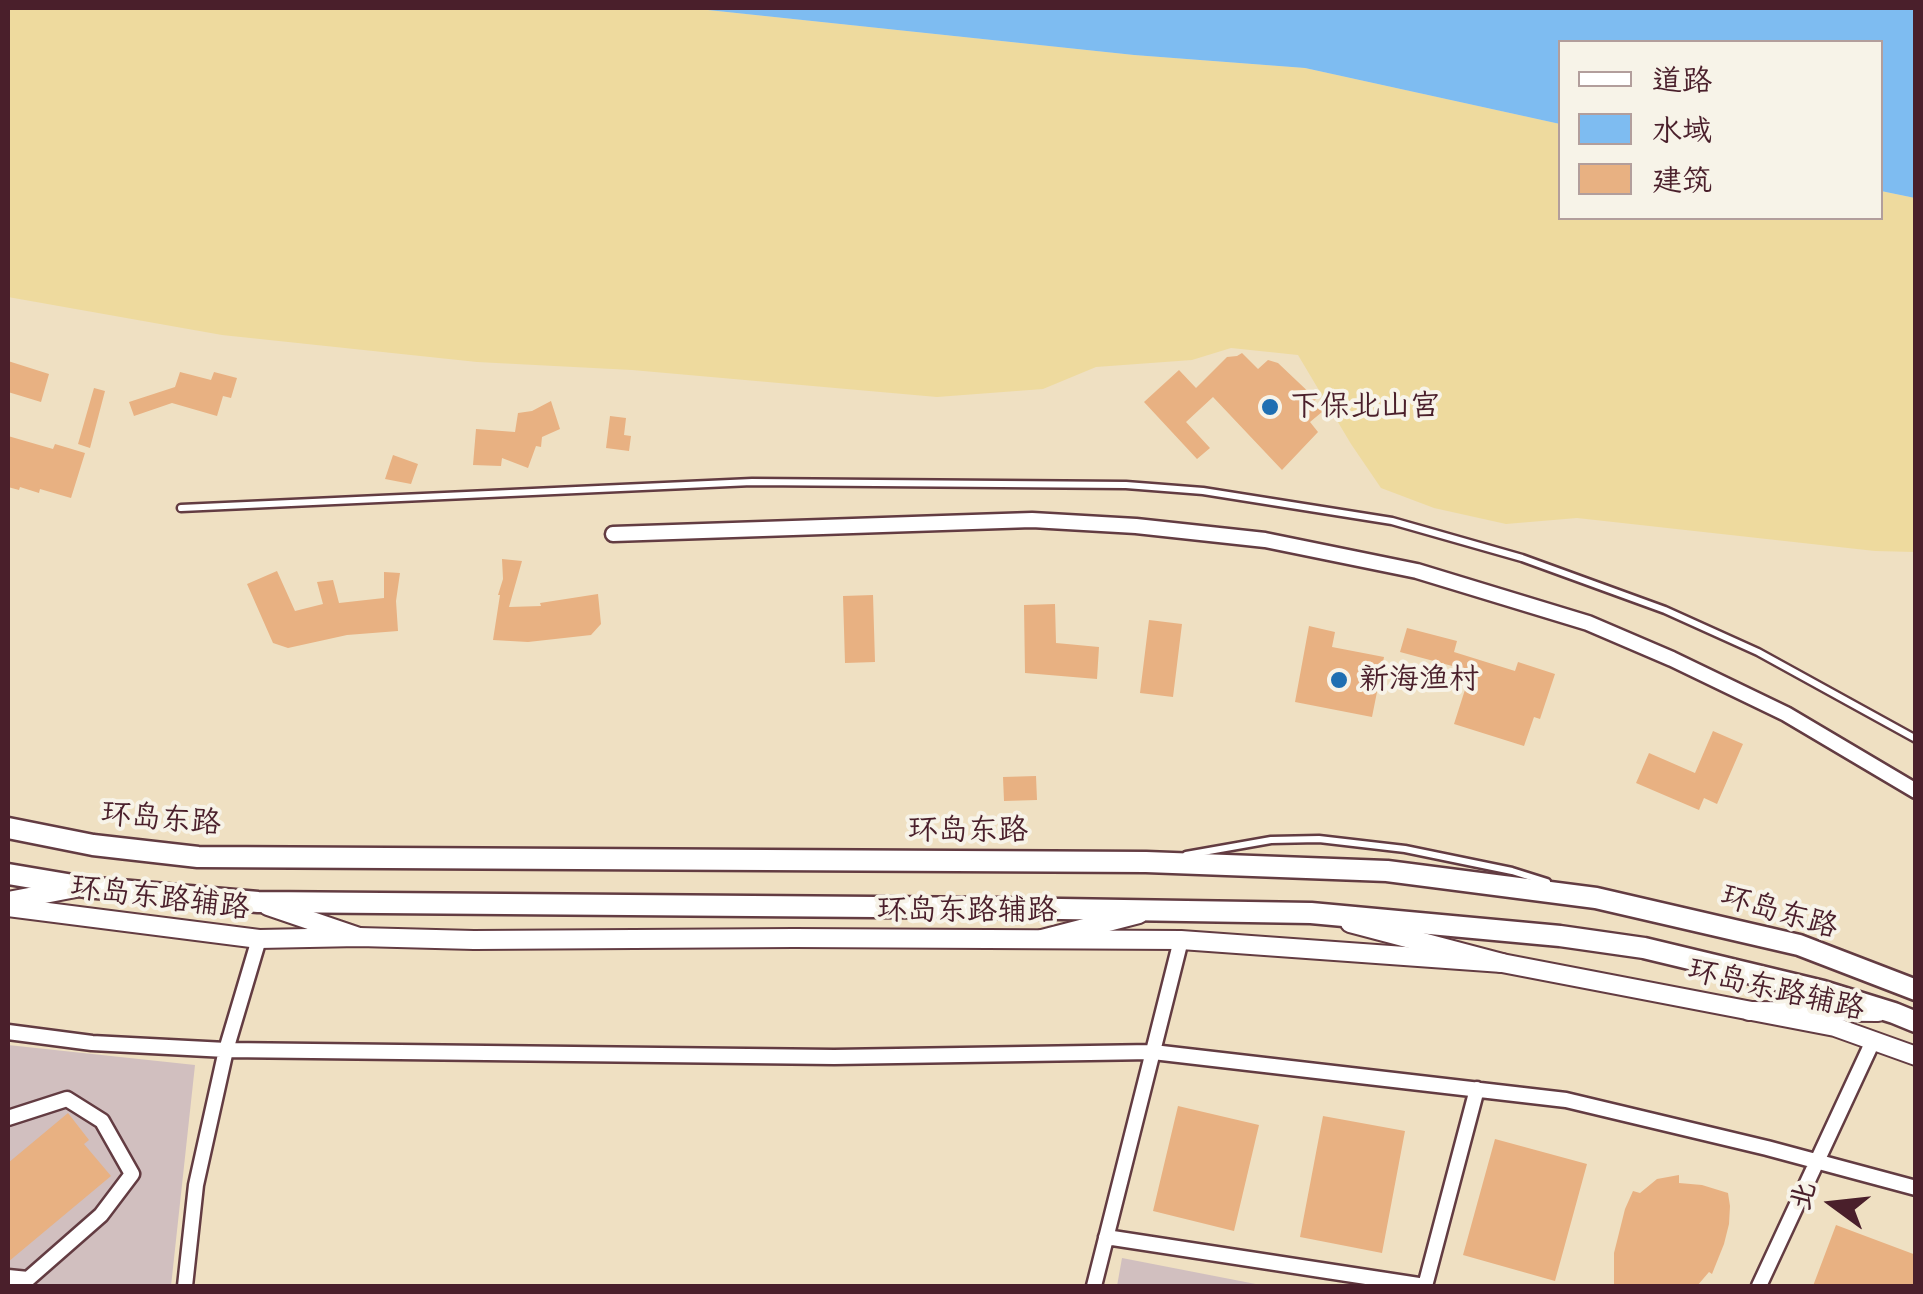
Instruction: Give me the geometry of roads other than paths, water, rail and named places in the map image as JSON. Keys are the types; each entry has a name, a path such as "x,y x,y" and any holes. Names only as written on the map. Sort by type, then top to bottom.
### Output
{"main road":[{"name":"环岛东路","path":"8,828 93,845 198,856 1146,862 1387,871 1596,898 1798,945 1916,990"},
{"path":"8,874 85,887 258,902 1311,913 1560,936 1644,948 1823,992 1916,1022"}],"street":[{"path":"613,534 1032,520 1265,540 1417,571 1588,624 1786,714 1916,791"},
{"path":"8,904 85,887"},
{"path":"258,902 360,938"},
{"name":"环岛东路辅路","path":"8,904 259,939 1181,940 1502,963 1835,1027 1916,1056"},
{"path":"1042,939 1153,910"},
{"path":"1311,913 1502,963"},
{"path":"185,1286 196,1185 226,1050 259,939"},
{"path":"1094,1286 1181,940"},
{"path":"1749,1010 1894,1012"},
{"path":"8,1032 92,1043 226,1050 834,1057 1153,1052 1566,1100 1916,1188"},
{"path":"1759,1286 1873,1041"},
{"path":"1106,1236 1425,1286 1477,1089"},
{"path":"8,1118 66,1100 102,1121 132,1174 101,1215 28,1278 8,1278"}],"lane":[{"path":"182,508 752,482 1126,485 1203,491 1392,521 1522,558 1665,610 1758,652 1916,739"}],"water":[{"path":"689,8 1915,8 1915,198 1883,191 1883,40 1558,40 1558,124 1305,68 1134,55"}],"place":[{"name":"下保北山宫","path":"1270,407"},
{"name":"新海渔村","path":"1339,680"}]}
